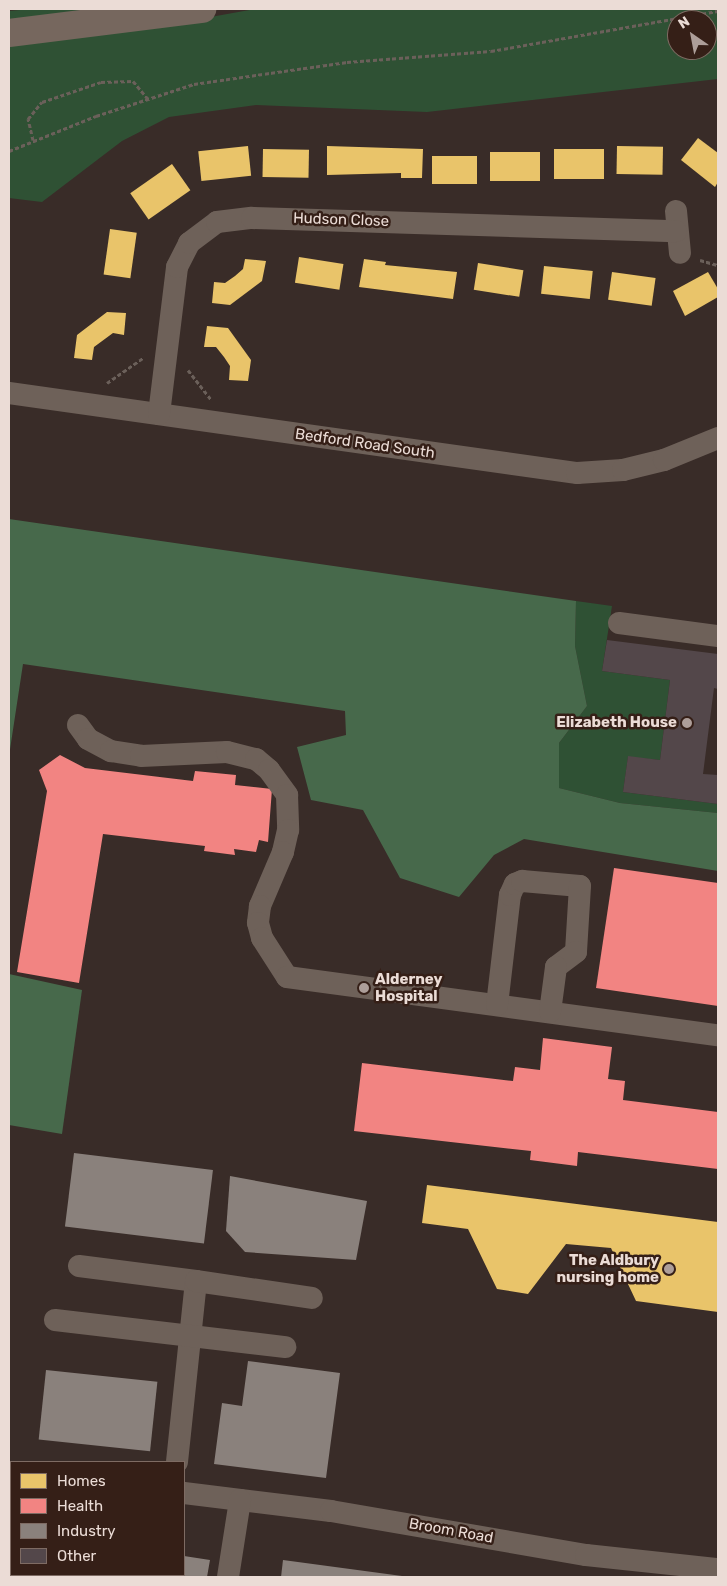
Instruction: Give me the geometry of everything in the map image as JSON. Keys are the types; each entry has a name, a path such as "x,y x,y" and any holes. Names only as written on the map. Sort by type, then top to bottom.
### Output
{"highway":[{"path":"9,33 203,9"}],"street":[{"name":"Hudson Close","path":"159,414 177,267 189,243 217,222 252,218 676,221 680,253"},
{"name":"Bedford Road South","path":"9,393 577,473 623,470 664,460 718,438"},
{"path":"619,623 718,636"},
{"path":"78,725 88,739 111,751 141,756 227,752 256,759 269,770 287,795 288,830 283,852 260,906 258,923 262,938 287,977 718,1035"},
{"path":"497,1005 510,895 515,884 522,881 580,886 576,952 556,967 550,1012"},
{"path":"79,1266 312,1298"},
{"path":"177,1461 196,1281"},
{"path":"55,1320 190,1334 285,1347"},
{"name":"Broom Road","path":"185,1492 332,1511 586,1555 718,1569"},
{"path":"228,1577 240,1500"}],"path":[{"path":"9,151 33,140 194,84 347,62 491,50 718,11"},
{"path":"33,140 28,119 42,102 101,82 133,81 148,99"}],"green space":[{"path":"31,9 120,9 9,22 9,11"},
{"path":"255,9 718,9 718,79 427,112 256,105 169,117 122,141 42,202 9,198 9,45 144,29"},
{"path":"9,519 576,601 575,646 587,706 559,743 559,788 620,803 718,813 718,871 524,839 494,855 459,897 400,878 363,810 311,800 297,747 346,735 345,711 23,664 9,756"},
{"path":"576,601 612,606 602,671 670,680 660,760 628,757 623,792 718,804 718,813 620,803 559,788 559,743 587,706 575,646"},
{"path":"9,974 82,990 62,1134 9,1125"}],"building: Homes":[{"path":"698,138 718,153 718,182 715,187 681,160"},
{"path":"248,146 251,176 201,181 198,151"},
{"path":"327,146 423,149 422,178 401,178 401,173 327,175"},
{"path":"617,146 663,147 663,175 617,174"},
{"path":"263,149 309,150 309,178 263,177"},
{"path":"554,149 604,149 604,179 554,179"},
{"path":"490,152 540,152 540,181 490,181"},
{"path":"432,156 477,156 477,184 432,184"},
{"path":"172,164 190,190 149,219 130,193"},
{"path":"110,229 137,233 130,278 104,275"},
{"path":"299,257 343,264 339,290 295,283"},
{"path":"245,259 266,261 262,281 230,305 212,303 214,282 225,283 235,276 243,269"},
{"path":"364,259 386,262 385,265 457,272 453,299 359,287"},
{"path":"478,263 523,270 519,297 474,290"},
{"path":"544,266 593,271 590,299 541,294"},
{"path":"612,272 656,278 652,306 608,300"},
{"path":"708,272 718,289 718,297 685,316 673,291"},
{"path":"107,312 126,313 124,335 113,333 94,347 92,360 74,358 77,335"},
{"path":"207,326 228,328 251,360 248,381 229,380 230,366 224,357 216,347 204,347"},
{"name":"The Aldbury nursing home","path":"427,1185 718,1222 718,1312 636,1301 611,1248 566,1244 528,1294 497,1289 468,1229 422,1223"}],"building: Health":[{"path":"60,755 85,768 193,781 195,771 236,775 235,785 272,789 268,842 259,840 256,852 234,849 235,855 204,851 205,846 103,834 79,983 17,972 47,791 39,770"},
{"path":"614,868 718,883 718,1006 596,988"},
{"path":"543,1038 612,1047 608,1079 625,1081 623,1100 718,1112 718,1169 578,1152 577,1166 530,1160 531,1151 354,1131 362,1063 513,1081 515,1067 540,1070"}],"building: Industry":[{"path":"74,1153 213,1170 204,1244 65,1226"},
{"path":"230,1176 367,1201 356,1260 245,1252 226,1231"},
{"path":"248,1361 340,1373 326,1478 214,1464 222,1403 242,1406"},
{"path":"46,1370 157,1382 150,1451 39,1440"},
{"path":"185,1556 210,1560 207,1577 82,1577 185,1576"},
{"path":"283,1560 402,1576 402,1577 281,1577"}],"building: Other":[{"name":"Elizabeth House","path":"607,640 718,654 718,689 714,688 703,774 718,775 718,804 623,792 628,756 660,760 670,680 602,671"}],"place":[{"name":"Elizabeth House","path":"687,723"},
{"name":"Alderney Hospital","path":"364,988"},
{"name":"The Aldbury nursing home","path":"669,1269"}]}
